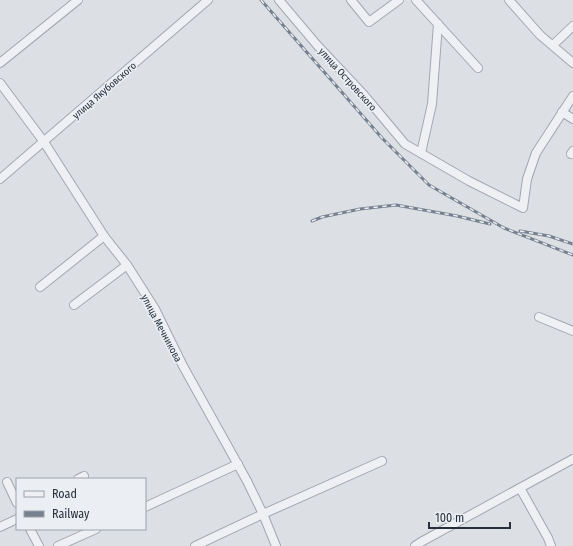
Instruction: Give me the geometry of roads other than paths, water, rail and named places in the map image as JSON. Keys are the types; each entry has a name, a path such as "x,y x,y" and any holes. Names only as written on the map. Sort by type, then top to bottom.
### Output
{"street":[{"path":"0,63 78,0"},
{"name":"улица Якубовского","path":"0,179 208,0"},
{"name":"улица Островского","path":"279,0 317,45 364,95 405,144 469,181 523,208 527,179 536,153 562,112"},
{"path":"350,0 369,22 399,0"},
{"path":"509,0 540,35 573,63"},
{"path":"421,2 438,24 478,68"},
{"path":"421,153 432,104 438,24"},
{"path":"553,46 573,26"},
{"name":"улица Мечникова","path":"0,83 44,142 104,236 127,265 155,309 183,366 238,464 263,514 276,546"},
{"path":"573,96 562,112 573,119"},
{"path":"40,287 104,236"},
{"path":"74,305 127,265"},
{"path":"539,317 573,331"},
{"path":"415,546 573,459"},
{"path":"195,546 382,461"},
{"path":"146,506 238,464"},
{"path":"7,482 16,501"},
{"path":"520,488 551,546"},
{"path":"0,527 16,519"},
{"path":"31,530 39,546"},
{"path":"58,546 84,531"}],"railway":[{"path":"261,0 382,138 429,185 504,228 573,255"},
{"path":"312,221 322,217 360,209 396,205 457,216 490,224"},
{"path":"520,231 549,236 573,244"}]}
